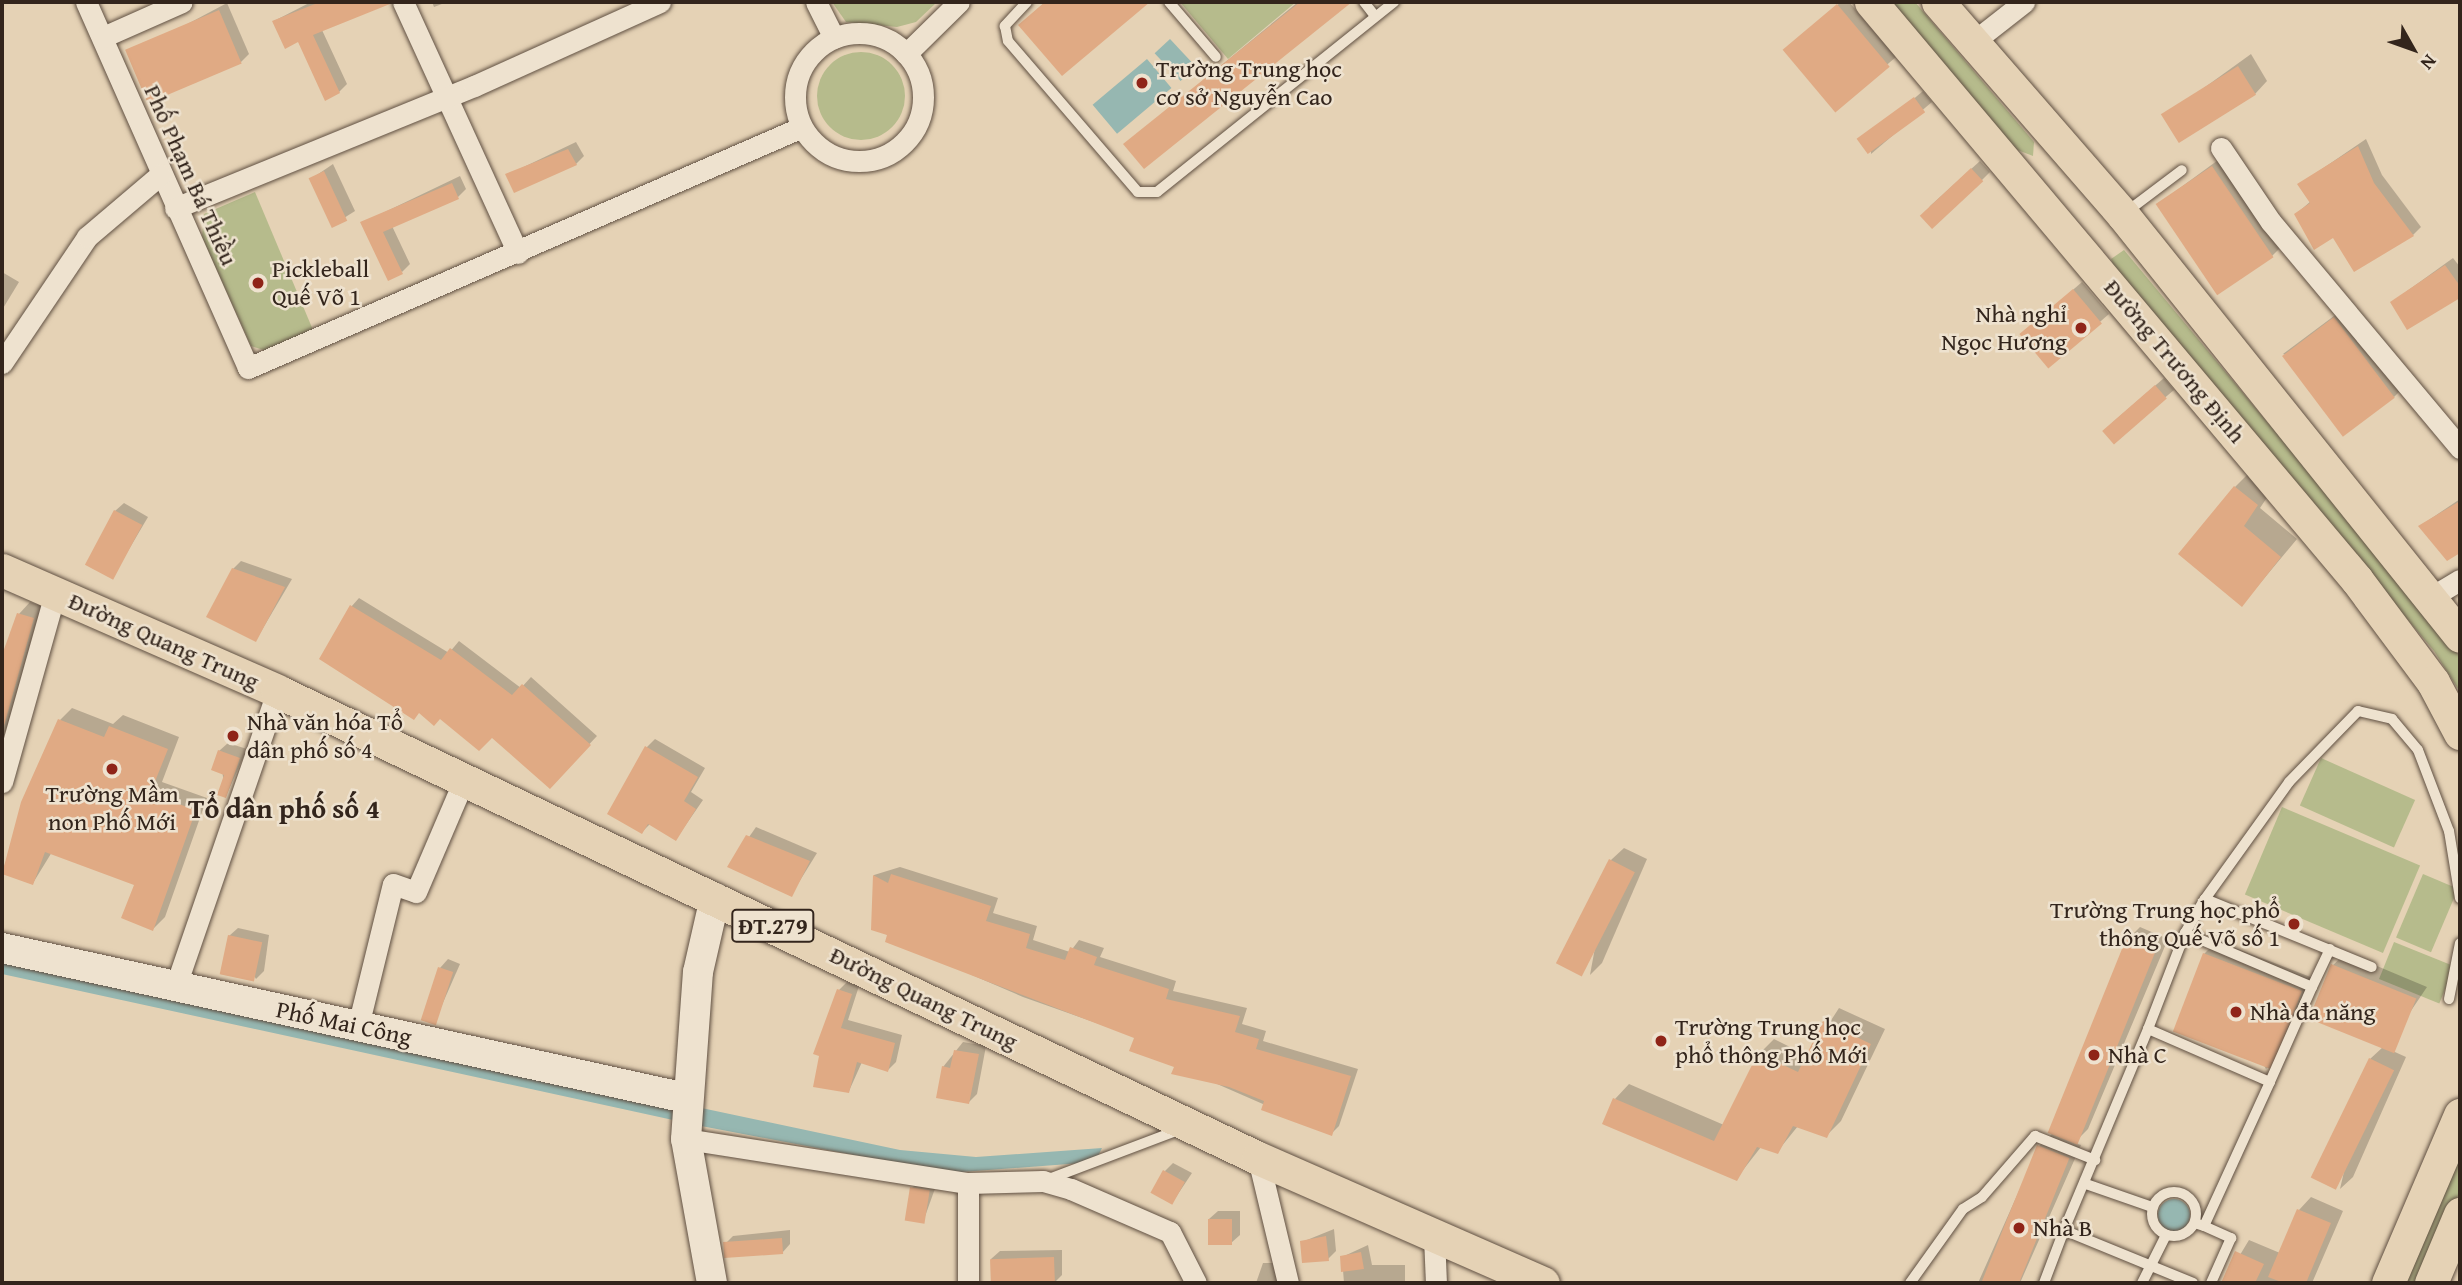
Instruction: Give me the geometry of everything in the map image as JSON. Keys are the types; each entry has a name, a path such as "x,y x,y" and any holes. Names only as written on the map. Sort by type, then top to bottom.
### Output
{"main road":[{"name":"Đường Trương Định","path":"1871,2 2042,202 2391,622 2460,733"},
{"name":"Đường Trương Định","path":"1938,2 2446,588 2460,636"},
{"path":"2042,202 2082,167"},
{"name":"Đường Quang Trung","path":"2,570 277,691 1258,1158 1543,1283"},
{"path":"2388,1283 2460,1115"},
{"path":"2431,1283 2460,1214"}],"street":[{"name":"Phố Phạm Bá Thiều","path":"86,2 160,175 248,368 518,253"},
{"path":"103,37 182,2"},
{"path":"403,2 444,99 518,253 803,127"},
{"path":"175,208 444,99 660,2"},
{"path":"816,2 834,38"},
{"path":"906,54 959,2"},
{"path":"1973,42 2024,2"},
{"path":"873,34 906,54 919,75 922,107 913,131 895,149 848,160 825,151 803,127 795,100 800,71 834,38 873,34"},
{"path":"2221,148 2271,222 2460,448"},
{"path":"2,363 88,237 160,175"},
{"path":"2,782 55,593"},
{"path":"175,988 277,691"},
{"path":"358,1026 393,884 416,892 464,779"},
{"path":"712,1283 685,1139 686,1098 698,972 715,898"},
{"name":"Phố Mai Công","path":"2,948 686,1098"},
{"path":"685,1139 968,1183 1043,1181 1151,1220 1170,1232 1196,1283"},
{"path":"1258,1158 1288,1283"},
{"path":"968,1183 968,1283"},
{"path":"1434,1236 1436,1283"}],"lane":[{"path":"1027,2 1005,26 1008,41 1138,192 1157,192 1181,175 1394,2"},
{"path":"1169,2 1216,57"},
{"path":"1364,2 1376,16"},
{"path":"2123,215 2182,170"},
{"path":"2044,1283 2185,933 2205,899 2296,773 2358,711 2392,719 2418,750 2455,850 2460,898"},
{"path":"2205,899 2372,967"},
{"path":"2185,933 2312,987"},
{"path":"2449,999 2460,943"},
{"path":"2152,1207 2155,1226 2166,1235 2186,1233 2199,1224 2270,1082 2330,949"},
{"path":"2148,1029 2270,1082"},
{"path":"1043,1181 1190,1126"},
{"path":"1910,1283 1962,1209 1982,1197 2035,1136 2095,1160"},
{"path":"2086,1184 2152,1207"},
{"path":"2152,1207 2168,1192 2182,1192 2193,1202 2199,1224"},
{"path":"2199,1224 2231,1238 2211,1283"},
{"path":"2064,1230 2193,1283"},
{"path":"2143,1283 2166,1235"}],"green space":[{"path":"832,2 937,2 916,22 897,27 846,22"},
{"path":"1180,2 1296,2 1228,59"},
{"path":"1891,2 1915,2 2034,142 2033,156 2015,149"},
{"path":"852,52 870,52 886,59 898,71 905,87 905,105 898,121 886,133 870,140 852,140 836,133 824,121 817,105 817,87 824,71 836,59"},
{"name":"Pickleball Quế Võ 1","path":"255,192 313,330 267,351 251,346 202,237 204,214"},
{"path":"2124,250 2451,643 2460,658 2460,692 2434,651 2115,270 2111,259"},
{"path":"2321,758 2415,800 2394,847 2300,806"},
{"path":"2282,807 2420,866 2383,953 2245,894"},
{"path":"2423,874 2458,889 2431,952 2396,938"},
{"path":"2394,942 2454,966 2439,1003 2379,979"},
{"path":"2460,1146 2460,1191 2420,1283 2402,1283"}],"water":[{"path":"1170,39 1196,67 1181,81 1155,53"},
{"path":"1147,59 1171,88 1117,134 1093,105"},
{"path":"2,960 900,1150 976,1157 1102,1148 1095,1162 948,1173 696,1125 2,974"},
{"path":"2174,1199 2185,1204 2190,1215 2185,1226 2174,1231 2163,1226 2158,1215 2163,1204"}],"building":[{"path":"320,2 390,4 313,35 340,93 325,101 298,42 285,49 272,21"},
{"path":"1045,2 1150,2 1062,76 1018,25"},
{"path":"1300,2 1352,2 1144,169 1123,144"},
{"path":"1837,4 1890,67 1835,112 1783,50"},
{"path":"219,10 242,63 148,103 125,50"},
{"path":"2238,66 2256,95 2179,143 2161,114"},
{"path":"1914,97 1925,112 1868,154 1857,139"},
{"path":"2358,146 2374,183 2414,236 2354,272 2333,238 2314,250 2294,214 2310,203 2297,184"},
{"path":"568,149 577,165 514,193 505,174"},
{"path":"2212,166 2274,257 2217,295 2156,204"},
{"path":"1971,168 1983,181 1932,229 1920,216"},
{"path":"324,171 347,221 332,228 309,178"},
{"path":"452,183 459,199 383,232 403,274 388,281 360,222"},
{"path":"2445,265 2460,286 2460,298 2407,330 2390,302"},
{"path":"2073,289 2102,323 2048,368 2019,334"},
{"path":"2334,317 2395,398 2343,437 2282,356"},
{"path":"2155,385 2167,399 2114,445 2102,431"},
{"path":"2234,486 2258,505 2244,526 2281,557 2242,607 2178,554"},
{"path":"2460,501 2460,553 2447,561 2418,526"},
{"path":"114,510 142,525 113,580 85,565"},
{"path":"232,568 285,587 256,642 206,617"},
{"path":"350,605 441,660 450,648 512,695 522,684 591,745 550,789 492,738 479,751 440,719 434,726 419,713 414,720 319,659"},
{"path":"17,613 34,618 4,726 2,655"},
{"path":"58,719 104,737 109,726 168,749 150,794 196,810 153,931 121,918 134,885 45,852 33,885 2,874 21,802"},
{"path":"645,746 698,777 684,801 696,809 676,841 648,824 642,834 607,814"},
{"path":"218,750 240,758 226,798 217,795 224,775 211,770"},
{"path":"746,835 810,861 792,897 727,867"},
{"path":"1609,859 1635,872 1582,976 1556,963"},
{"path":"891,874 991,906 986,921 1030,934 1026,948 1065,960 1070,947 1097,957 1094,965 1169,989 1166,999 1240,1016 1235,1032 1259,1039 1256,1049 1351,1076 1332,1136 1261,1110 1264,1101 1229,1087 1171,1074 1174,1067 1129,1051 1134,1038 885,942 887,935 871,930 873,875 888,883"},
{"path":"228,935 262,942 254,981 220,974"},
{"name":"Nhà C","path":"2126,939 2156,951 2077,1145 2048,1133"},
{"name":"Nhà đa năng","path":"2203,953 2302,991 2272,1069 2173,1031"},
{"path":"2331,964 2416,998 2394,1053 2309,1019"},
{"path":"438,967 453,972 436,1025 421,1020"},
{"path":"837,989 852,994 841,1028 895,1043 888,1072 857,1062 849,1093 813,1087 819,1056 813,1054"},
{"path":"1823,1021 1871,1044 1827,1138 1793,1126 1778,1154 1757,1147 1737,1181 1602,1124 1613,1098 1714,1141 1758,1053 1798,1072"},
{"path":"954,1050 979,1054 969,1104 936,1098 942,1066 950,1068"},
{"path":"2369,1058 2394,1070 2336,1190 2311,1178"},
{"name":"Nhà B","path":"2037,1145 2069,1158 2019,1283 1981,1283"},
{"path":"1163,1170 1185,1182 1172,1205 1150,1193"},
{"path":"910,1187 930,1190 924,1224 905,1221"},
{"path":"2297,1209 2331,1223 2306,1283 2284,1283 2268,1277"},
{"path":"1208,1219 1232,1219 1232,1245 1208,1245"},
{"path":"1326,1236 1329,1261 1302,1263 1300,1241"},
{"path":"782,1238 783,1254 724,1258 723,1242"},
{"path":"2235,1251 2264,1264 2255,1283 2221,1283"},
{"path":"1361,1252 1364,1269 1341,1272 1340,1256"},
{"path":"1054,1257 1055,1283 991,1283 990,1259"}],"place":[{"name":"Trường Trung học cơ sở Nguyễn Cao","path":"1142,83"},
{"name":"Pickleball Quế Võ 1","path":"258,283"},
{"name":"Nhà nghỉ Ngọc Hương","path":"2081,328"},
{"name":"Nhà văn hóa Tổ dân phố số 4","path":"233,736"},
{"name":"Trường Mầm non Phố Mới","path":"112,769"},
{"name":"Trường Trung học phổ thông Quế Võ số 1","path":"2294,924"},
{"name":"Nhà đa năng","path":"2236,1012"},
{"name":"Trường Trung học phổ thông Phố Mới","path":"1661,1041"},
{"name":"Nhà C","path":"2094,1055"},
{"name":"Nhà B","path":"2019,1228"}],"district":[{"name":"Tổ dân phố số 4","path":"284,808"}]}
